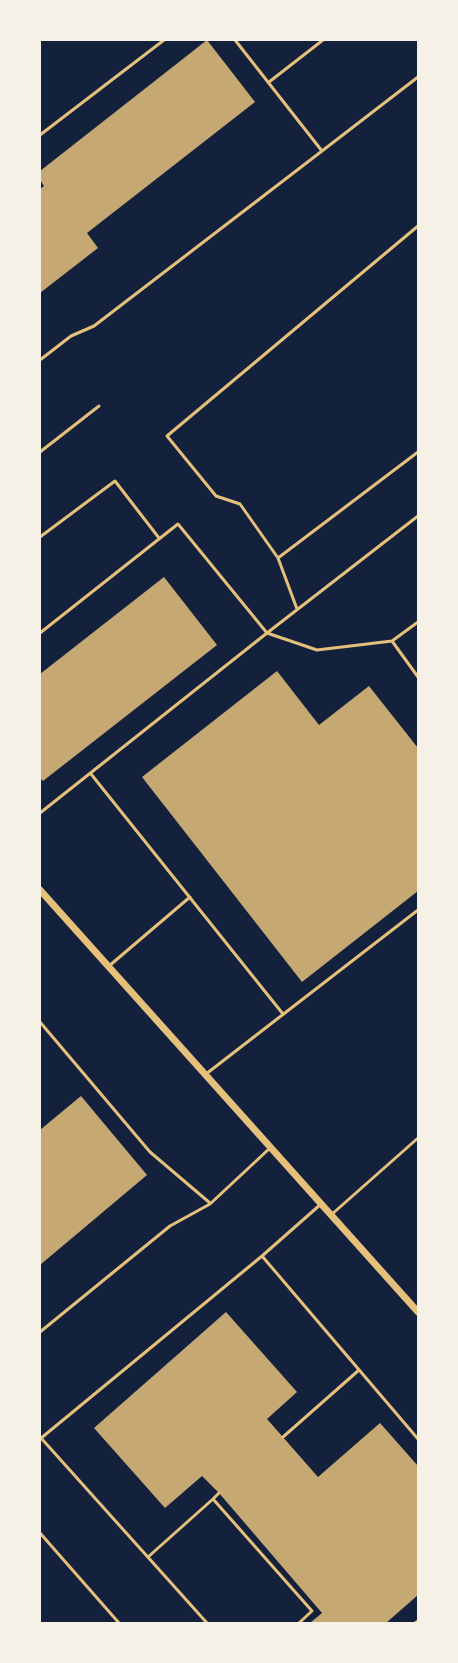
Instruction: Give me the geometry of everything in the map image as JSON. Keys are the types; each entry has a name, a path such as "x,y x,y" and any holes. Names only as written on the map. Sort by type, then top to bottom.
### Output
{"street":[{"path":"41,893 109,966 418,1312"}],"lane":[{"path":"40,135 164,40"},
{"path":"235,40 322,151"},
{"path":"269,82 323,40"},
{"path":"40,360 71,336 94,326 418,77"},
{"path":"297,609 278,558 240,504 216,496 167,436 418,226"},
{"path":"40,452 100,406"},
{"path":"278,558 418,452"},
{"path":"40,537 115,481 160,538"},
{"path":"40,814 297,609 418,516"},
{"path":"40,633 178,524 268,633 317,650 392,641 418,622"},
{"path":"392,641 418,677"},
{"path":"91,774 283,1014"},
{"path":"109,966 190,897"},
{"path":"206,1074 418,910"},
{"path":"40,1022 150,1152 210,1203"},
{"path":"332,1215 418,1138"},
{"path":"40,1332 170,1226 210,1203 271,1147"},
{"path":"207,1623 41,1438 262,1256 321,1204"},
{"path":"262,1256 418,1439"},
{"path":"283,1437 359,1370"},
{"path":"148,1557 219,1493"},
{"path":"213,1499 312,1611 299,1623"},
{"path":"40,1533 119,1623"}],"building":[{"path":"207,40 255,102 87,233 98,248 40,293 40,189 44,186 40,180 40,171"},
{"path":"164,577 217,645 43,781 40,778 40,674"},
{"path":"277,671 319,725 369,686 418,748 418,891 302,982 142,777"},
{"path":"81,1096 147,1175 40,1265 40,1130"},
{"path":"226,1312 297,1392 267,1419 318,1477 380,1423 418,1466 418,1595 386,1623 310,1623 322,1613 219,1493 202,1476 165,1508 94,1428"}]}
